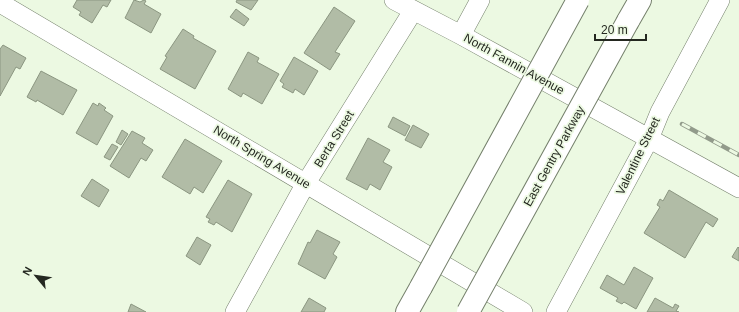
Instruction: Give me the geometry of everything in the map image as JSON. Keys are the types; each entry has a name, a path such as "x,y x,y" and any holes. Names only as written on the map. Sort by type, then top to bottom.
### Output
{"main road":[{"path":"407,312 578,0"},
{"name":"East Gentry Parkway","path":"468,312 640,0"}],"street":[{"name":"North Fannin Avenue","path":"394,0 461,35 739,188"},
{"path":"461,35 480,0"},
{"name":"Valentine Street","path":"556,312 649,139 660,112 720,0"},
{"name":"North Spring Avenue","path":"0,3 523,312"},
{"name":"Berta Street","path":"235,312 306,183 413,11"}],"building":[{"path":"77,0 111,0 107,7 103,5 92,23 79,15 81,12 73,7"},
{"path":"134,0 140,2 144,0 146,1 144,4 161,14 151,33 125,18"},
{"path":"237,0 258,0 251,10 236,2"},
{"path":"334,7 355,21 335,52 340,54 330,70 304,53"},
{"path":"236,9 249,19 244,26 230,17"},
{"path":"183,29 194,36 193,38 216,51 195,89 160,69 167,57 165,56"},
{"path":"3,45 26,58 20,69 16,67 0,96 0,49"},
{"path":"248,52 259,58 257,62 279,74 262,104 243,93 241,97 228,89"},
{"path":"294,57 318,71 304,95 295,89 293,93 282,87 284,84 280,81"},
{"path":"41,71 77,90 63,115 37,100 36,102 27,97"},
{"path":"93,103 98,106 99,103 106,108 104,110 113,116 97,145 76,133"},
{"path":"393,117 410,126 405,136 388,127"},
{"path":"413,125 429,134 421,148 405,140"},
{"path":"122,130 128,134 121,145 116,142"},
{"path":"132,131 145,138 142,143 153,150 146,161 141,158 129,178 110,166"},
{"path":"368,138 390,150 383,162 392,167 380,190 370,184 367,190 346,179"},
{"path":"185,139 222,161 203,193 194,187 190,194 162,177"},
{"path":"112,144 118,147 110,160 104,157"},
{"path":"92,179 109,190 99,207 81,196"},
{"path":"228,180 252,194 232,232 216,222 214,225 208,222 210,219 206,217"},
{"path":"669,190 718,219 713,227 706,222 685,258 644,233 660,207 657,205 660,199 663,201"},
{"path":"317,230 340,242 333,254 337,257 325,279 298,264 308,242 310,243"},
{"path":"197,237 211,245 200,265 186,256"},
{"path":"738,247 739,248 739,261 732,257"},
{"path":"634,267 653,278 636,309 624,302 622,304 616,301 618,298 600,288 607,275 624,285"},
{"path":"309,298 326,308 324,312 301,312"},
{"path":"655,298 673,308 675,304 679,306 676,311 679,312 647,312"},
{"path":"131,304 146,312 128,312"}],"railway":[{"path":"682,124 739,155"}]}
